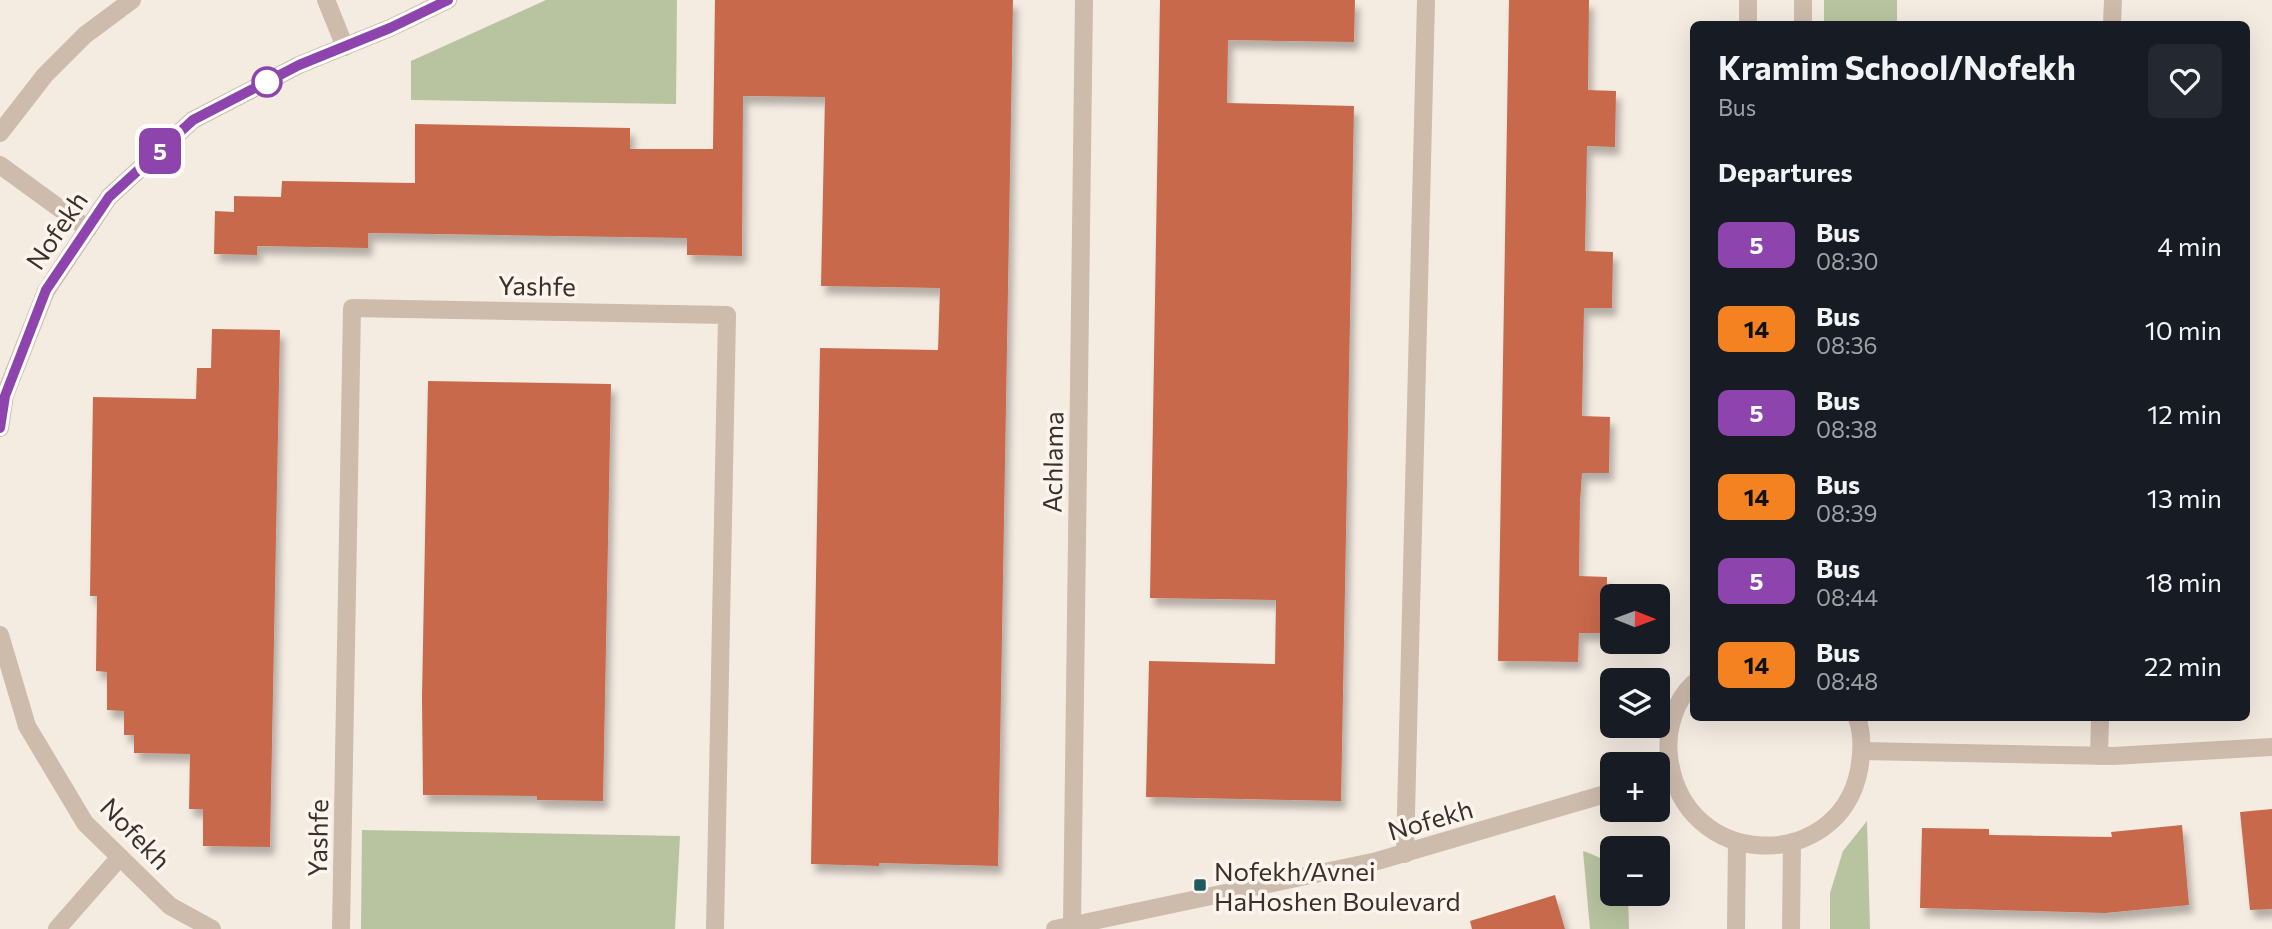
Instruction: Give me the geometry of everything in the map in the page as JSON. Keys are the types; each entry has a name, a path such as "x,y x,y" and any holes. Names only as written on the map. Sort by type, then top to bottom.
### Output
{"street":[{"path":"0,132 45,75 85,35 132,0"},
{"path":"326,0 345,47"},
{"name":"Nofekh","path":"0,428 5,396 46,290 109,197 193,120 299,65 448,0"},
{"name":"Achlama","path":"1063,927 1084,0"},
{"path":"1405,854 1426,0"},
{"path":"1748,0 1748,21"},
{"path":"1803,0 1803,21"},
{"path":"2112,21 2113,0"},
{"path":"0,165 88,229"},
{"name":"Yashfe","path":"341,929 352,308 727,315 715,929"},
{"name":"Nofekh","path":"0,635 27,726 85,823 170,906 212,929"},
{"path":"1667,752 1673,714 1690,689"},
{"path":"1670,784 1695,817 1714,833 1737,843 1765,846 1792,842 1820,830 1842,809 1856,782 1862,751 1857,721"},
{"path":"2099,756 2100,721"},
{"path":"1862,751 2099,756 2272,747"},
{"name":"Nofekh","path":"1063,927 1405,854 1600,796"},
{"path":"1791,929 1792,842"},
{"path":"1736,929 1737,843"},
{"path":"57,929 120,858"}],"green space":[{"path":"546,0 677,0 676,104 411,100 411,61"},
{"path":"1824,0 1897,0 1897,21 1824,21"},
{"path":"1867,821 1870,929 1830,929 1830,893 1843,851"},
{"path":"362,830 680,836 675,929 361,929"},
{"path":"1583,851 1600,858 1600,906 1628,906 1629,929 1590,929"}],"building":[{"path":"715,0 1013,0 998,866 811,864 820,348 938,350 940,288 821,286 825,97 743,96 742,256 687,255 687,238 368,233 368,248 257,246 257,255 214,254 215,211 234,212 234,196 281,197 282,181 415,183 415,124 630,128 630,149 713,149"},
{"path":"1160,0 1355,0 1354,42 1228,40 1227,103 1354,106 1341,801 1146,797 1149,661 1275,664 1276,600 1150,598"},
{"path":"1509,0 1589,0 1588,90 1616,91 1615,147 1587,146 1585,251 1613,252 1612,308 1584,308 1582,416 1610,417 1609,473 1582,473 1579,576 1607,577 1607,584 1600,584 1600,633 1579,633 1578,662 1498,661"},
{"path":"212,329 280,330 270,847 203,846 203,809 189,809 190,754 134,753 134,735 124,735 124,711 107,710 107,672 96,671 97,596 90,596 93,397 196,399 197,368 211,368"},
{"path":"428,381 611,384 603,801 537,800 537,796 423,795 422,697"},
{"path":"2272,809 2272,909 2250,910 2240,812"},
{"path":"2182,825 2189,905 2105,913 1920,908 1922,828 1989,829 1989,835 2112,837 2111,832"},
{"path":"1555,895 1565,929 1472,929 1470,921"}],"bus line":[{"name":"5","path":"0,428 5,396 46,290 109,197 193,120 299,65 390,28 448,0"}],"place":[{"name":"Nofekh/Avnei HaHoshen Boulevard","path":"1200,885"}]}
